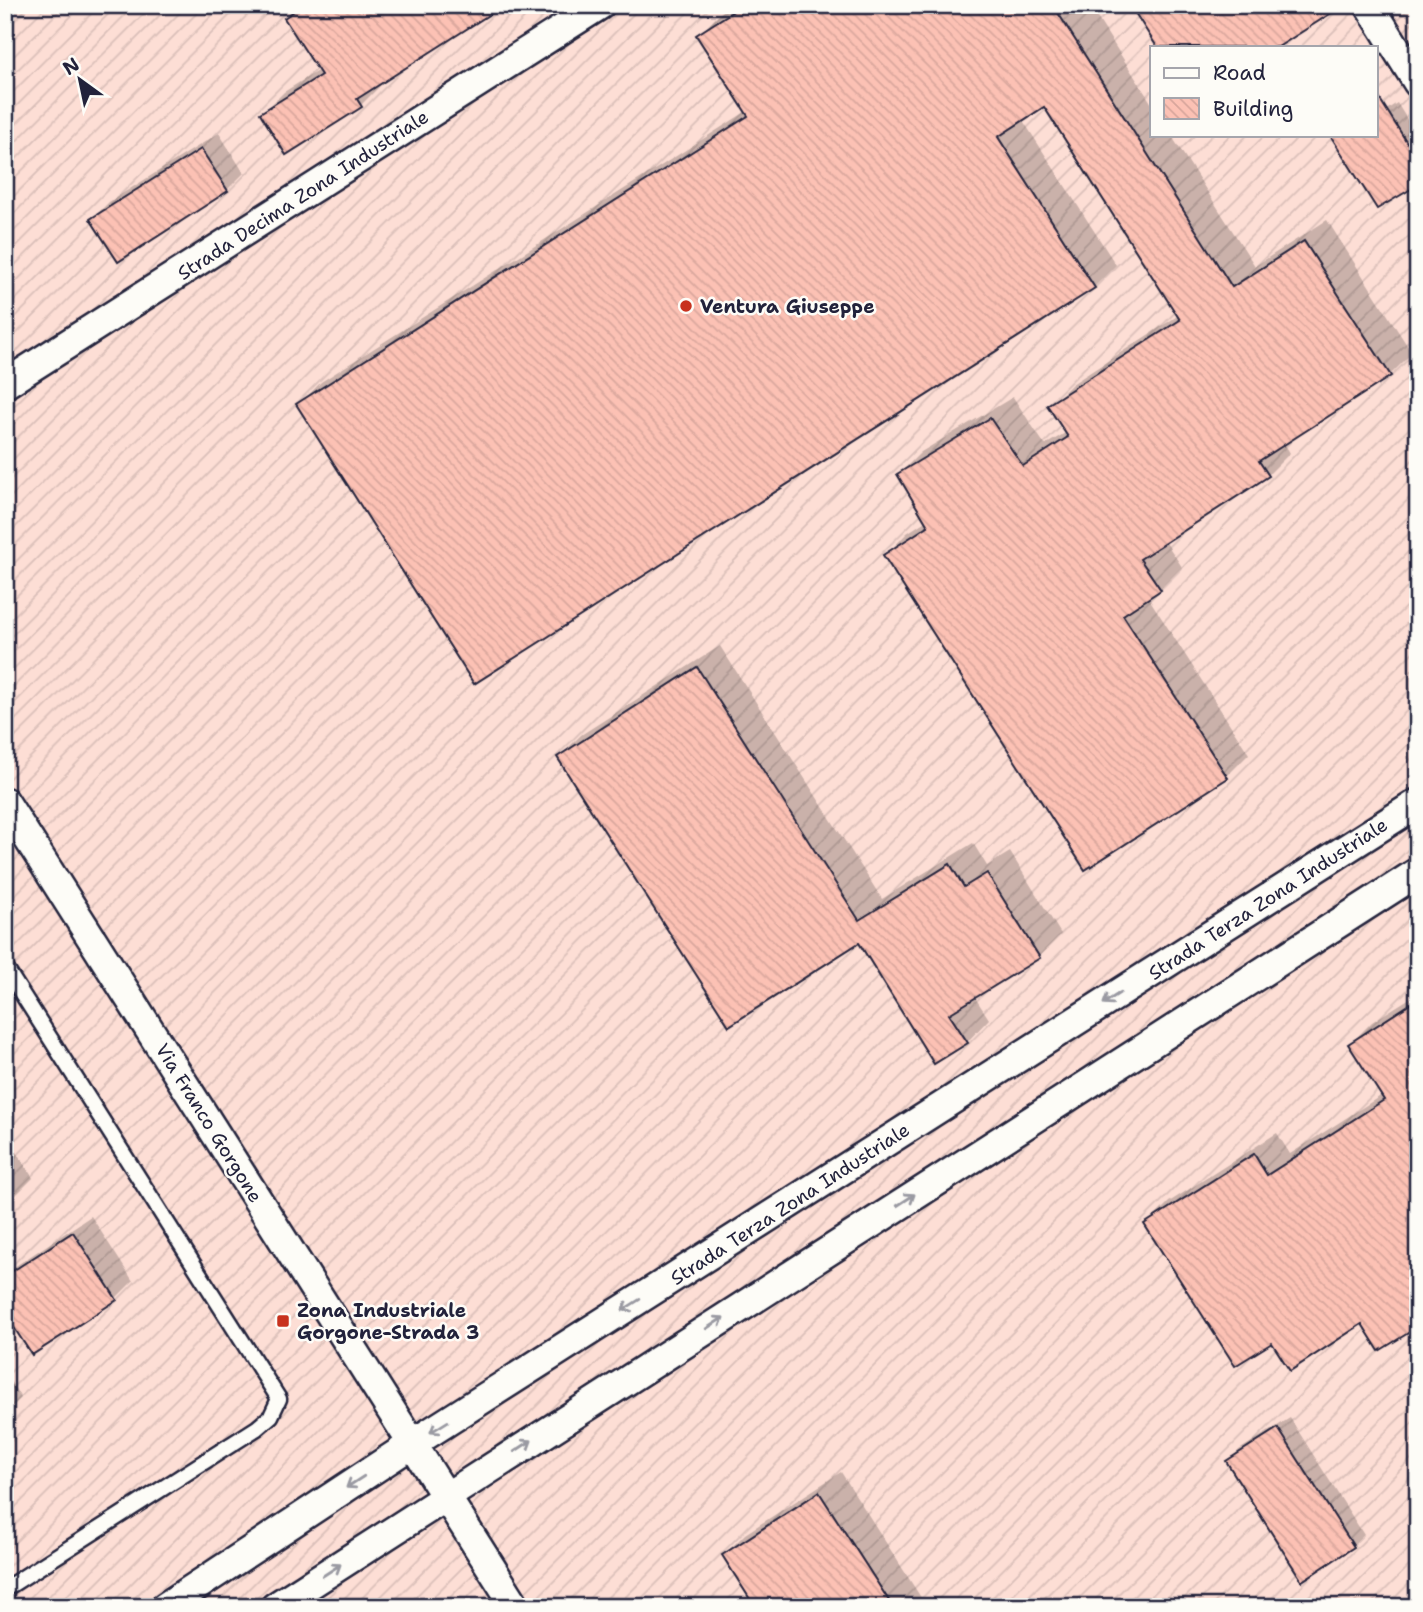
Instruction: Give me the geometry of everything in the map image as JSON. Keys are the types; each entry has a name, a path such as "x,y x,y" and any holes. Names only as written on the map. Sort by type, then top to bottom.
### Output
{"street":[{"name":"Strada Decima Zona Industriale","path":"5,384 600,5"},
{"path":"1369,5 1418,83"},
{"name":"Via Franco Gorgone","path":"5,802 445,1496"},
{"name":"Strada Terza Zona Industriale","path":"165,1607 412,1444 1418,803"},
{"path":"275,1607 1418,872"},
{"path":"445,1496 516,1607"}],"lane":[{"path":"5,967 279,1399 271,1416 257,1428 5,1589"}],"shaded area":[{"path":"5,5 1418,5 1418,1607 5,1607"}],"building":[{"path":"303,5 504,5 357,99 362,107 286,155 260,113 321,75 284,18"},
{"path":"743,5 1053,5 1232,287 1304,241 1391,376 1259,461 1269,476 1140,559 1161,590 1123,615 1228,778 1085,870 883,555 928,526 897,474 990,418 1023,466 1068,437 1047,405 1180,320 1044,107 998,137 1095,288 474,684 296,404 748,116 696,35"},
{"path":"1130,5 1344,5 1280,46 1156,46"},
{"path":"1378,96 1418,160 1418,185 1377,209 1331,136 1378,136"},
{"path":"201,149 228,191 118,262 90,219"},
{"path":"697,667 859,920 950,864 964,887 987,873 1040,958 949,1014 968,1043 934,1064 859,943 729,1026 557,757"},
{"path":"1418,999 1418,1327 1379,1351 1362,1324 1290,1371 1272,1343 1235,1366 1144,1224 1254,1154 1267,1175 1384,1100 1348,1044"},
{"path":"73,1232 117,1300 32,1355 5,1314 5,1276"},
{"path":"1278,1428 1354,1547 1302,1581 1226,1461"},
{"path":"819,1492 893,1607 755,1607 722,1555"}],"place":[{"name":"Ventura Giuseppe","path":"686,306"},
{"name":"Zona Industriale Gorgone-Strada 3","path":"283,1321"}]}
